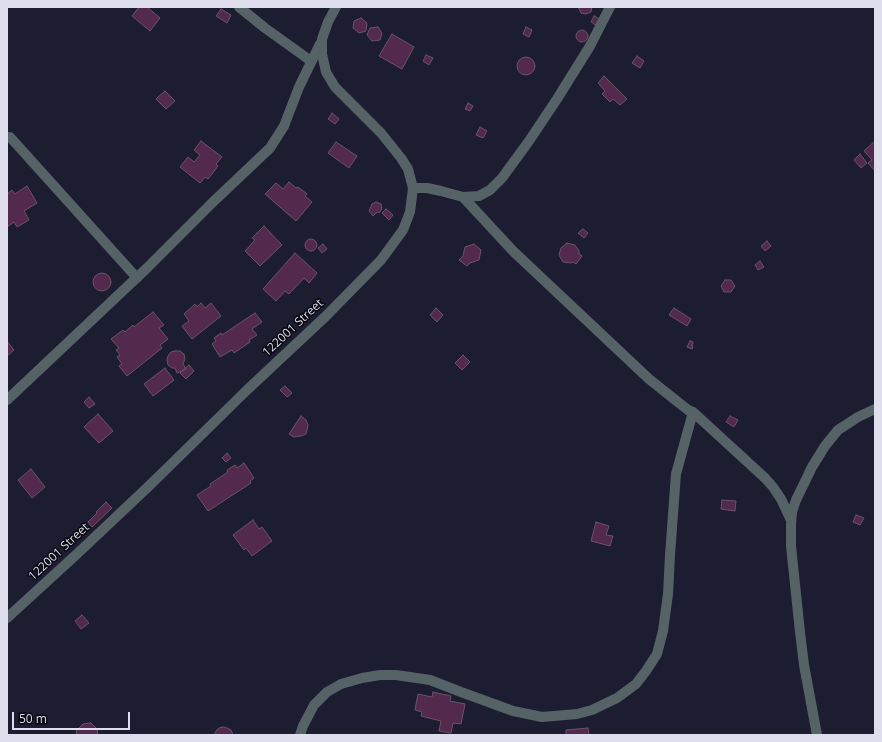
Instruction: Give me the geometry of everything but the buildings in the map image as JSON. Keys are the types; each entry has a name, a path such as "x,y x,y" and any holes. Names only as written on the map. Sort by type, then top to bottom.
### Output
{"street":[{"path":"239,7 265,28 311,61"},
{"name":"122001 Street","path":"7,618 78,553 326,316 381,260 403,230 410,212 413,188 408,169 381,133 335,87 326,72 322,54 322,39 328,22 336,7"},
{"path":"413,188 427,188 463,197 479,196 490,190 502,178 557,99 590,46 610,7"},
{"path":"7,400 137,278 213,202 270,148 284,126 299,87 322,39"},
{"path":"7,137 10,137 137,278"},
{"path":"463,197 513,251 626,358 688,410 693,412 765,478 781,499 792,520"},
{"path":"817,735 804,665 792,546 792,512 796,500 812,467 825,446 838,430 858,417 875,409"},
{"path":"300,735 314,705 327,692 341,684 380,675 396,675 430,680 513,711 542,716 577,714 592,710 617,698 636,684 657,654 663,631 668,594 676,474 693,412"}]}
